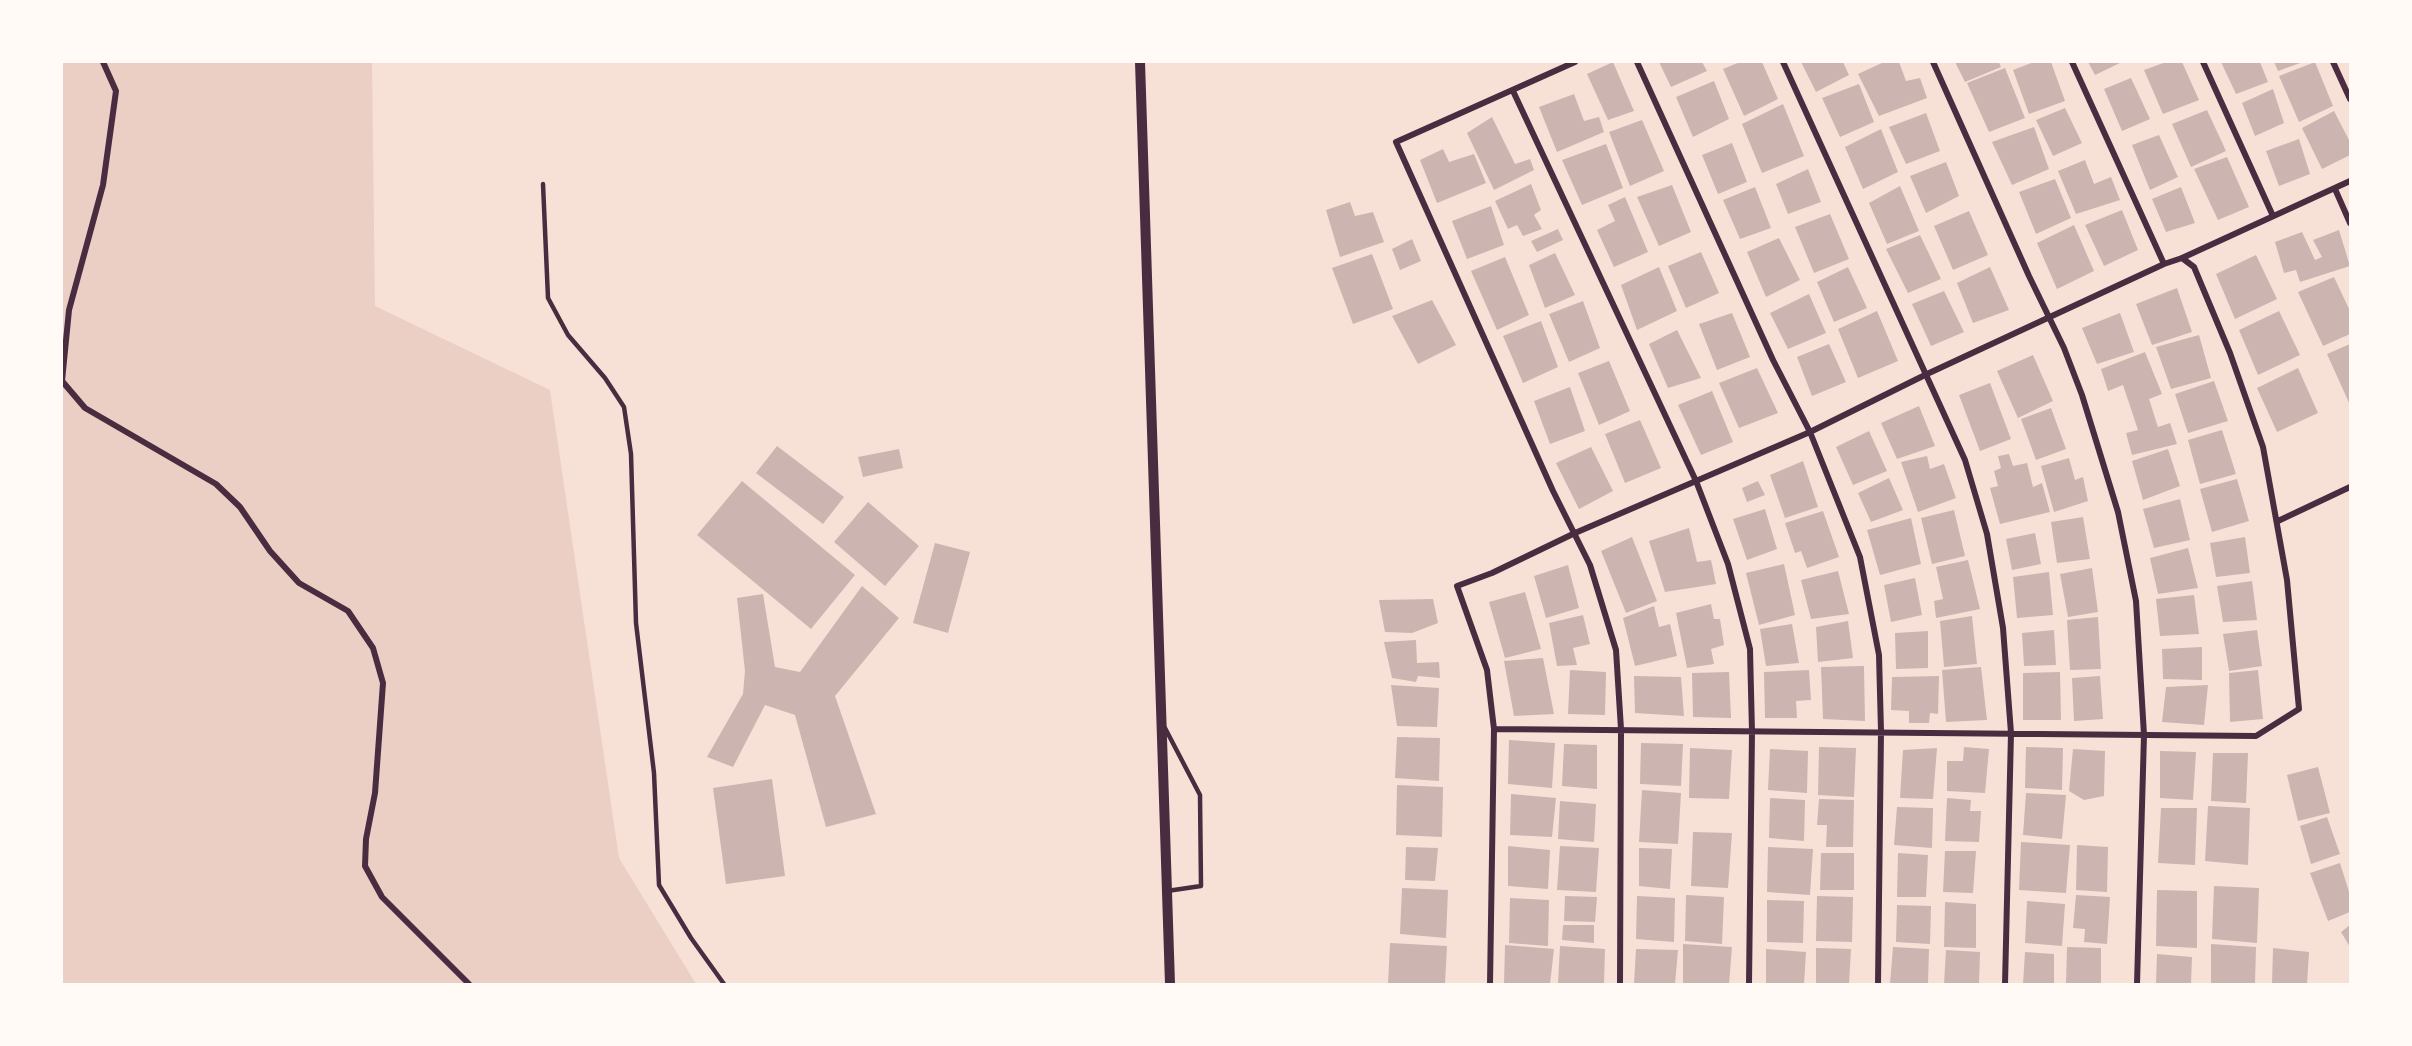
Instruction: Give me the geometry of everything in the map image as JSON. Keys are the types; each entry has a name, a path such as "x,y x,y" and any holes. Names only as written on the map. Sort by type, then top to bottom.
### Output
{"street":[{"path":"103,62 116,91 103,185 69,310 62,381 85,408 216,484 240,507 270,551 299,583 348,611 372,648 383,683 375,794 366,839 366,866 382,897 469,984"},
{"path":"1140,62 1170,984"},
{"path":"1575,62 1396,142 1553,491 1590,565 1616,650 1621,729 1620,984"},
{"path":"1637,62 1773,360 1810,432 1860,557 1879,655 1881,731 1878,984"},
{"path":"1783,62 1965,460 1987,534 2003,628 2011,733 2005,984"},
{"path":"1933,62 2064,348 2082,395 2118,512 2136,601 2144,735 2139,828 2137,984"},
{"path":"2072,62 2164,264"},
{"path":"2203,62 2273,216"},
{"path":"2333,62 2350,99"},
{"path":"1513,91 1696,481 1728,564 1750,649 1752,732 1749,984"},
{"path":"1490,984 1494,729 1487,670 1457,586 1492,573 1575,533 1810,432 2164,264 2182,258 2350,181"},
{"path":"2335,189 2350,223"},
{"path":"1494,729 2256,736 2299,709 2287,580 2263,447 2230,353 2194,267 2182,258"},
{"path":"2277,521 2350,487"}],"lane":[{"path":"543,184 549,298 567,335 605,378 624,407 632,454 636,624 654,773 659,885 691,938 724,984"},
{"path":"1161,721 1200,795 1201,886 1167,891"}],"shaded area":[{"path":"62,62 372,62 375,306 550,390 619,858 696,984 62,984"}],"building":[{"path":"1613,62 1634,111 1608,120 1587,74"},
{"path":"1659,62 1702,62 1707,71 1671,87"},
{"path":"1740,62 1762,62 1778,99 1744,116 1723,69"},
{"path":"1801,62 1843,62 1849,75 1816,92"},
{"path":"1884,62 1899,62 1906,81 1920,78 1927,98 1879,116 1858,74"},
{"path":"1955,62 1999,62 2001,67 1965,82"},
{"path":"2034,62 2051,62 2065,101 2029,114 2013,70"},
{"path":"2088,62 2122,62 2095,75"},
{"path":"2166,62 2182,62 2199,100 2163,114 2144,70"},
{"path":"2221,62 2260,62 2268,82 2236,94"},
{"path":"2274,62 2303,62 2278,71"},
{"path":"2315,62 2333,106 2299,122 2279,76"},
{"path":"2005,68 2025,118 1989,132 1967,83"},
{"path":"2131,78 2150,119 2122,131 2104,89"},
{"path":"1714,81 1729,119 1693,137 1676,97"},
{"path":"1859,84 1874,122 1840,137 1822,98"},
{"path":"2273,89 2284,123 2255,136 2242,103"},
{"path":"1574,94 1584,121 1599,117 1604,132 1557,152 1539,107"},
{"path":"1783,104 1804,156 1762,173 1742,124"},
{"path":"2065,108 2082,143 2053,156 2036,120"},
{"path":"2207,110 2226,151 2191,167 2172,124"},
{"path":"2334,111 2350,142 2350,155 2322,169 2302,128"},
{"path":"1926,113 1940,151 1906,164 1889,127"},
{"path":"1492,117 1515,164 1530,159 1534,170 1494,190 1467,133"},
{"path":"1642,120 1664,171 1630,186 1609,132"},
{"path":"2034,127 2049,169 2012,185 1992,142"},
{"path":"1881,129 1898,172 1863,189 1845,147"},
{"path":"2159,135 2178,177 2150,190 2132,145"},
{"path":"2299,139 2310,174 2279,186 2266,151"},
{"path":"1732,143 1747,182 1718,194 1702,155"},
{"path":"1606,144 1623,188 1582,205 1562,160"},
{"path":"1443,149 1449,162 1474,154 1486,183 1437,203 1420,160"},
{"path":"2227,157 2249,207 2218,220 2194,169"},
{"path":"2085,160 2094,184 2111,177 2120,200 2076,214 2058,171"},
{"path":"1946,162 1959,196 1926,213 1910,176"},
{"path":"1808,169 1821,202 1788,214 1776,184"},
{"path":"2055,179 2071,218 2036,234 2019,192"},
{"path":"1531,184 1541,210 1534,215 1542,229 1523,236 1517,225 1508,229 1495,201"},
{"path":"1672,185 1691,232 1659,246 1637,197"},
{"path":"1900,186 1919,231 1887,244 1869,203"},
{"path":"1755,187 1771,228 1740,239 1723,200"},
{"path":"2181,187 2195,223 2166,232 2152,199"},
{"path":"1625,197 1648,252 1614,267 1597,230 1615,221 1608,205"},
{"path":"1350,202 1355,216 1373,212 1384,242 1340,257 1326,210"},
{"path":"1491,206 1504,245 1467,259 1452,221"},
{"path":"2122,210 2138,250 2104,266 2085,225"},
{"path":"1969,211 1988,255 1953,270 1934,226"},
{"path":"1830,214 1849,259 1814,273 1795,227"},
{"path":"2074,225 2094,271 2057,289 2037,243"},
{"path":"1558,229 1563,240 1537,252 1531,241"},
{"path":"2339,230 2350,266 2300,282 2296,270 2284,273 2275,242 2302,232 2315,260 2322,257 2313,240"},
{"path":"1920,235 1941,279 1908,293 1886,249"},
{"path":"1779,238 1800,280 1766,297 1747,252"},
{"path":"1412,239 1421,261 1400,270 1392,249"},
{"path":"1701,252 1719,293 1686,308 1668,266"},
{"path":"1555,253 1575,295 1545,308 1529,265"},
{"path":"1372,254 1393,309 1353,324 1332,268"},
{"path":"2256,255 2277,299 2235,319 2216,274"},
{"path":"1505,257 1529,315 1497,330 1471,271"},
{"path":"1659,267 1677,311 1637,330 1621,285"},
{"path":"1848,267 1867,308 1834,322 1817,282"},
{"path":"1990,267 2009,310 1973,323 1957,283"},
{"path":"2334,277 2350,311 2350,334 2323,346 2298,292"},
{"path":"2177,288 2192,332 2152,345 2136,304"},
{"path":"1944,291 1964,332 1931,346 1912,304"},
{"path":"1809,294 1826,333 1788,349 1770,313"},
{"path":"1432,300 1456,345 1418,364 1392,316"},
{"path":"1583,301 1600,348 1569,362 1549,314"},
{"path":"1877,311 1898,361 1858,378 1838,329"},
{"path":"2279,311 2300,355 2258,375 2239,330"},
{"path":"1732,313 1750,357 1717,370 1699,324"},
{"path":"2120,313 2134,352 2097,364 2082,328"},
{"path":"1541,321 1558,367 1523,383 1503,336"},
{"path":"1677,330 1701,378 1668,388 1649,344"},
{"path":"2199,335 2211,378 2171,389 2156,347"},
{"path":"1829,344 1846,382 1812,396 1797,357"},
{"path":"2350,344 2350,405 2327,354"},
{"path":"2145,352 2162,394 2149,399 2158,427 2170,423 2177,444 2132,455 2126,433 2138,430 2123,385 2108,391 2101,369"},
{"path":"2033,355 2053,401 2018,418 1997,371"},
{"path":"1609,361 1630,411 1599,425 1578,373"},
{"path":"1757,368 1778,413 1739,428 1719,383"},
{"path":"2298,368 2318,413 2277,432 2257,388"},
{"path":"2214,381 2228,421 2188,433 2175,394"},
{"path":"1990,383 2011,439 1980,451 1959,395"},
{"path":"1570,387 1585,431 1550,444 1534,401"},
{"path":"1712,391 1733,442 1701,455 1678,405"},
{"path":"1919,406 1935,446 1897,459 1881,423"},
{"path":"2051,408 2066,449 2036,460 2021,419"},
{"path":"1640,420 1661,468 1625,483 1605,434"},
{"path":"2222,430 2236,474 2200,484 2188,440"},
{"path":"1869,431 1887,471 1853,485 1836,447"},
{"path":"777,446 844,497 823,524 756,473"},
{"path":"1591,447 1613,491 1579,509 1556,463"},
{"path":"899,449 903,468 863,477 858,457"},
{"path":"2168,449 2180,486 2143,500 2132,461"},
{"path":"2009,454 2013,466 2027,463 2033,487 2042,483 2050,512 2000,524 1990,488 1998,486 1994,471 2001,468 1998,456"},
{"path":"1927,456 1930,469 1944,464 1956,498 1918,512 1901,462"},
{"path":"2069,458 2075,480 2083,477 2088,501 2054,512 2041,466"},
{"path":"1803,461 1818,507 1785,518 1770,475"},
{"path":"1889,478 1903,510 1871,522 1858,493"},
{"path":"2237,479 2249,521 2212,532 2200,489"},
{"path":"742,481 855,575 811,629 697,535"},
{"path":"1758,481 1765,495 1747,502 1742,488"},
{"path":"2180,499 2190,540 2154,548 2143,509"},
{"path":"868,502 919,546 885,586 834,542"},
{"path":"1765,509 1777,549 1747,560 1733,519"},
{"path":"1954,510 1965,556 1932,564 1921,518"},
{"path":"1823,511 1839,557 1807,568 1801,551 1795,553 1785,523"},
{"path":"2083,517 2090,559 2057,563 2051,522"},
{"path":"1911,518 1921,564 1880,575 1867,530"},
{"path":"1689,528 1697,562 1711,560 1716,584 1665,592 1649,541"},
{"path":"2035,533 2041,564 2012,570 2006,539"},
{"path":"1632,537 1657,601 1626,613 1601,551"},
{"path":"2245,537 2250,573 2216,577 2210,543"},
{"path":"935,543 970,552 948,633 913,623"},
{"path":"2188,548 2198,588 2158,594 2150,558"},
{"path":"1968,560 1980,609 1936,618 1934,601 1943,599 1936,567"},
{"path":"1784,564 1795,615 1759,625 1746,573"},
{"path":"1568,565 1579,608 1546,618 1534,576"},
{"path":"2092,568 2098,612 2068,617 2060,574"},
{"path":"1838,571 1849,614 1811,619 1801,580"},
{"path":"2049,572 2053,615 2017,618 2013,577"},
{"path":"1915,578 1922,615 1891,622 1884,585"},
{"path":"2252,581 2257,620 2223,622 2217,586"},
{"path":"862,586 899,618 835,696 876,814 826,827 795,715 765,705 733,767 707,757 743,694 745,671 737,598 763,594 775,667 800,672"},
{"path":"1525,592 1541,649 1505,658 1489,602"},
{"path":"2194,595 2199,634 2160,636 2156,599"},
{"path":"1433,599 1438,623 1412,633 1385,632 1379,600"},
{"path":"1711,604 1714,619 1720,619 1724,645 1711,649 1714,664 1687,668 1676,613"},
{"path":"1654,606 1659,627 1670,624 1677,656 1635,666 1623,618"},
{"path":"1583,615 1590,644 1573,648 1577,665 1557,666 1549,623"},
{"path":"1972,616 1977,664 1944,667 1940,621"},
{"path":"2098,617 2101,669 2070,670 2067,620"},
{"path":"1848,621 1853,658 1818,662 1816,627"},
{"path":"1792,624 1799,663 1766,666 1760,629"},
{"path":"2054,630 2056,665 2024,666 2022,633"},
{"path":"2257,630 2262,666 2229,671 2223,634"},
{"path":"1928,631 1928,668 1896,669 1895,633"},
{"path":"1416,640 1417,663 1439,662 1440,678 1418,676 1416,682 1392,678 1384,642"},
{"path":"2202,647 2202,680 2163,679 2162,649"},
{"path":"1543,658 1554,714 1514,716 1504,661"},
{"path":"1864,666 1865,721 1823,719 1821,667"},
{"path":"1981,667 1987,720 1946,722 1942,670"},
{"path":"1570,670 1606,672 1605,715 1568,714"},
{"path":"1809,670 1811,700 1796,701 1797,718 1765,718 1764,672"},
{"path":"2258,670 2263,719 2230,722 2229,673"},
{"path":"1729,672 1731,718 1693,717 1692,673"},
{"path":"2060,672 2061,720 2023,720 2023,673"},
{"path":"1634,676 1681,677 1684,716 1635,713"},
{"path":"1939,676 1938,714 1930,713 1929,723 1909,723 1909,711 1891,710 1892,677"},
{"path":"2100,676 2103,719 2074,721 2072,678"},
{"path":"1391,685 1439,688 1437,727 1397,726"},
{"path":"2208,685 2204,725 2162,722 2166,687"},
{"path":"1397,737 1440,738 1439,781 1395,778"},
{"path":"1509,740 1555,743 1552,788 1508,784"},
{"path":"1641,743 1683,744 1681,786 1640,784"},
{"path":"1564,744 1597,745 1597,789 1562,786"},
{"path":"1819,747 1856,748 1854,797 1818,795"},
{"path":"1964,747 1989,749 1985,793 1947,791 1947,761 1963,761"},
{"path":"2026,747 2063,748 2062,790 2025,788"},
{"path":"1690,748 1732,750 1729,799 1689,798"},
{"path":"1937,748 1933,799 1900,798 1903,750"},
{"path":"1770,749 1808,751 1807,793 1768,790"},
{"path":"2073,749 2105,751 2104,796 2084,800 2069,791"},
{"path":"2160,751 2196,752 2193,800 2160,798"},
{"path":"2213,753 2248,753 2246,803 2211,801"},
{"path":"2318,767 2330,813 2298,821 2287,775"},
{"path":"772,779 785,876 726,884 713,788"},
{"path":"1397,785 1443,787 1442,837 1396,835"},
{"path":"1642,790 1681,793 1678,844 1639,842"},
{"path":"2026,793 2066,795 2062,839 2023,835"},
{"path":"1511,794 1556,798 1552,837 1510,835"},
{"path":"1770,798 1805,800 1804,841 1769,838"},
{"path":"1947,798 1971,800 1970,811 1981,811 1979,842 1945,841"},
{"path":"1819,799 1854,800 1853,847 1826,847 1827,825 1817,825"},
{"path":"1560,801 1596,804 1594,842 1558,839"},
{"path":"2208,806 2250,808 2248,865 2205,861"},
{"path":"1897,807 1933,808 1932,848 1894,845"},
{"path":"2161,808 2197,808 2195,865 2158,863"},
{"path":"2327,817 2340,854 2311,864 2300,826"},
{"path":"1693,832 1732,833 1728,888 1691,886"},
{"path":"2021,842 2070,845 2066,893 2019,890"},
{"path":"2077,845 2108,847 2107,892 2076,890"},
{"path":"1508,846 1550,850 1548,889 1508,886"},
{"path":"1560,846 1599,848 1596,892 1557,890"},
{"path":"1406,847 1438,848 1435,881 1405,880"},
{"path":"1768,847 1813,849 1810,895 1767,892"},
{"path":"1639,848 1672,849 1670,889 1639,886"},
{"path":"1945,851 1976,851 1973,893 1943,892"},
{"path":"1821,853 1854,853 1854,890 1820,890"},
{"path":"1898,853 1928,855 1926,897 1897,897"},
{"path":"2340,863 2350,895 2350,912 2328,921 2310,873"},
{"path":"2214,886 2259,888 2257,943 2212,939"},
{"path":"1402,888 1448,890 1446,938 1400,934"},
{"path":"2157,890 2197,891 2197,948 2156,946"},
{"path":"1686,895 1724,897 1722,944 1685,941"},
{"path":"2076,895 2110,897 2107,944 2084,942 2085,929 2073,928"},
{"path":"1565,896 1597,897 1595,922 1564,921"},
{"path":"1637,896 1675,898 1674,942 1636,939"},
{"path":"1817,896 1853,897 1852,942 1816,941"},
{"path":"1510,898 1549,900 1548,946 1509,943"},
{"path":"1767,900 1804,901 1803,943 1767,942"},
{"path":"2027,901 2065,904 2062,946 2025,943"},
{"path":"1945,902 1976,904 1976,948 1944,947"},
{"path":"1897,905 1931,906 1930,944 1896,942"},
{"path":"1563,925 1594,925 1594,943 1562,940"},
{"path":"2350,925 2350,947 2341,932"},
{"path":"1390,943 1447,946 1445,984 1388,984"},
{"path":"1683,944 1732,947 1729,984 1683,984"},
{"path":"2211,944 2256,947 2255,984 2211,984"},
{"path":"1505,945 1554,949 1550,984 1504,984"},
{"path":"1560,946 1605,949 1604,984 1558,984"},
{"path":"1893,947 1929,949 1928,984 1890,984"},
{"path":"2067,947 2101,948 2101,984 2066,984"},
{"path":"1816,948 1851,949 1849,984 1816,984"},
{"path":"2273,948 2309,952 2307,984 2272,984"},
{"path":"1636,949 1678,950 1675,984 1634,984"},
{"path":"1766,949 1806,952 1804,984 1766,984"},
{"path":"1946,950 1980,952 1979,984 1944,984"},
{"path":"2025,952 2054,954 2054,984 2023,984"},
{"path":"2157,954 2192,957 2191,984 2156,984"}]}
